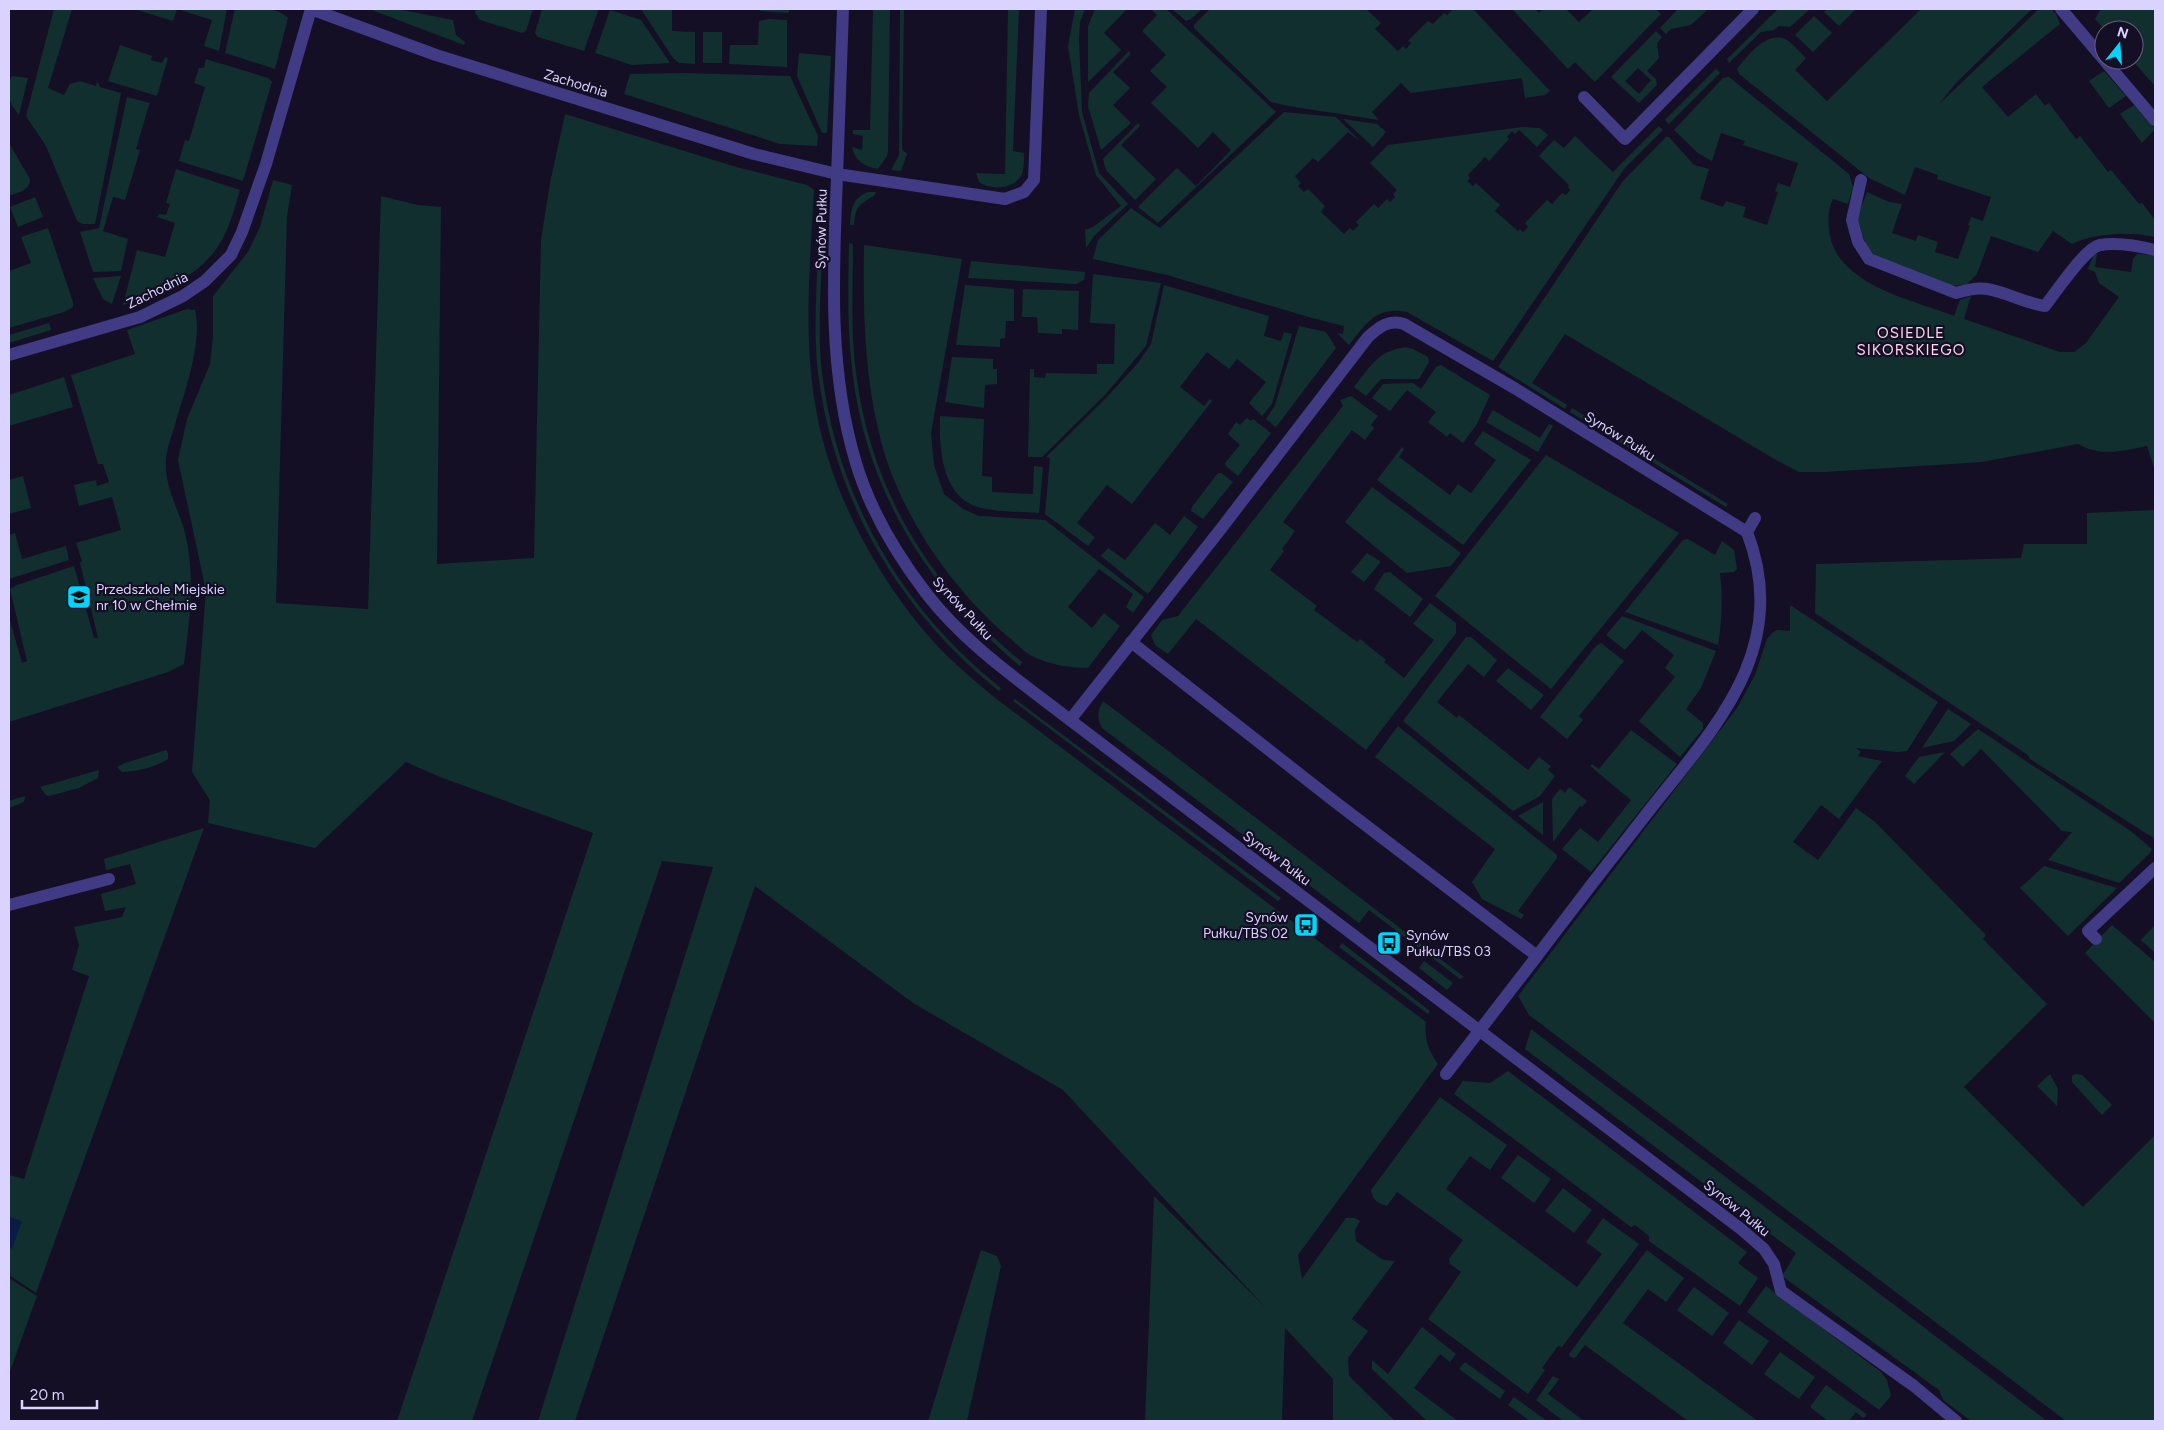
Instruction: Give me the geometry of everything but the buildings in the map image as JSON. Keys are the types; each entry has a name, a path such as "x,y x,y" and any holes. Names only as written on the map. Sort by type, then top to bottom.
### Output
{"street":[{"name":"Zachodnia","path":"9,355 140,317 205,282 231,255 242,232 266,164 311,9 436,56 754,154 837,174 1005,199 1024,192 1034,180 1041,9"},
{"name":"Synów Pułku","path":"843,9 834,236 835,341 844,413 856,464 870,500 892,543 926,594 970,642 1070,720 1741,1229 1764,1248 1774,1264 1781,1291 1914,1386 1956,1421"},
{"path":"1584,97 1625,139 1753,9"},
{"path":"2061,9 2155,120"},
{"path":"1861,180 1852,220 1858,242 1869,259 1956,293 1987,289 2029,304 2045,306 2088,252 2099,245 2138,246 2155,250"},
{"name":"Synów Pułku","path":"1070,720 1376,329 1394,322 1404,324 1489,373 1747,532"},
{"path":"1446,1074 1712,731 1738,690 1753,652 1758,630 1760,609 1759,578 1755,554 1747,532 1755,518"},
{"path":"1131,642 1334,801 1537,956"},
{"path":"2096,939 2088,931 2155,868"},
{"path":"9,905 109,879"}],"green space":[{"path":"54,9 72,9 48,88 64,95 70,84 80,81 96,86 97,81 100,87 121,93 95,224 83,224 77,221 46,146 26,116"},
{"path":"134,9 177,9 173,21"},
{"path":"177,9 227,9 219,51 204,46 212,20"},
{"path":"235,9 270,9 288,18 275,69 225,53"},
{"path":"369,9 397,9 453,20 456,35 465,42 464,45"},
{"path":"476,9 533,9 526,31 522,33 480,20 475,13"},
{"path":"542,9 597,9 598,11 584,51 538,37 535,33"},
{"path":"641,9 672,9 672,31 695,32 695,64 679,63 673,58"},
{"path":"760,9 789,9 789,13 760,11"},
{"path":"873,9 890,9 888,150 887,156 878,169 869,167 858,160 852,147 862,150 863,136 853,134 853,130 870,130"},
{"path":"900,9 904,9 902,149 907,154 901,171 891,170 899,155"},
{"path":"1008,9 1019,9 1013,151 1024,153 1024,164 1022,174 1014,183 1002,187 990,187 979,182 976,173 1005,174"},
{"path":"1075,9 1085,9 1080,22 1079,38 1082,112 1099,173 1128,204 1094,236 1086,248 1085,230 1093,227 1121,206 1096,175 1079,115 1068,46"},
{"path":"1095,9 1127,9 1104,33 1121,50 1088,82 1088,26"},
{"path":"1151,9 1166,9 1276,112 1158,223 1138,207 1177,168 1196,186 1231,150 1213,132 1198,148 1151,103 1167,87 1150,71 1166,55 1142,31 1157,15"},
{"path":"1172,9 1202,9 1186,21"},
{"path":"1210,9 1366,9 1381,23 1375,29 1398,51 1403,46 1406,49 1411,43 1408,41 1428,21 1433,24 1444,13 1447,15 1451,9 1473,9 1550,91 1545,95 1525,98 1522,78 1411,93 1401,83 1372,112 1379,120 1271,102 1194,28 1194,25"},
{"path":"1512,9 1535,9 1539,13 1543,9 1566,9 1579,22 1593,9 1656,9 1661,14 1595,82 1575,62 1568,69"},
{"path":"1678,9 1708,9 1691,25 1671,29 1666,34 1660,28"},
{"path":"1778,9 1809,10 1790,27 1779,26 1774,30 1761,32 1729,63 1727,59"},
{"path":"1827,9 1856,9 1839,26 1824,12"},
{"path":"1921,9 2032,9 1956,83 1938,105 2039,9 2051,9 2056,14 2060,24 1982,87 2008,117 2036,94 2045,106 2049,103 2076,139 2080,136 2108,172 2111,170 2139,204 2142,203 2155,219 2155,237 2135,234 2112,234 2091,237 2072,244 2053,231 2038,252 1991,236 1977,274 1966,285 1948,286 1875,256 1866,245 1857,218 1867,192 1889,202 1902,204 1892,233 1916,241 1918,235 1938,242 1935,252 1958,259 1970,226 1968,225 1971,217 1983,221 1991,197 1937,179 1938,175 1915,167 1905,195 1869,178 1739,74 1737,69 1765,41 1778,37 1785,39 1794,45 1806,58 1795,70 1827,101"},
{"path":"2101,9 2155,9 2155,86 2141,70 2144,70 2144,20 2095,19"},
{"path":"610,10 641,20 670,63 632,65 595,53"},
{"path":"1814,16 1832,33 1813,52 1795,35"},
{"path":"768,19 787,20 787,67 729,64 730,45 758,45 759,21"},
{"path":"1656,31 1662,37 1657,43 1659,58 1647,71 1656,79 1657,85 1639,103 1611,77","holes":["1638,68 1651,80 1639,94 1625,81"]},
{"path":"703,32 722,32 722,63 703,63"},
{"path":"120,45 152,56 151,60 162,63 165,57 168,58 157,96 108,81"},
{"path":"1129,51 1131,54 1113,72 1130,88 1113,105 1131,123 1101,150 1088,106 1089,93"},
{"path":"799,53 831,56 827,133 822,133 797,76"},
{"path":"206,59 268,78 272,82 243,181 179,161 185,140 189,141 205,87 194,83 199,68 204,68"},
{"path":"1716,69 1720,73 1669,124 1665,120"},
{"path":"2104,71 2126,96 2109,108 2089,81"},
{"path":"684,73 790,76 818,136 817,146 780,144 624,94 630,74"},
{"path":"13,76 28,78 19,115 12,106 8,93 9,83"},
{"path":"1729,77 1849,174 1853,187 1848,204 1833,199 1829,210 1829,229 1834,248 1845,264 1859,277 1897,296 1954,316 1960,300 1971,296 1964,319 2060,352 2074,352 2086,343 2119,297 2099,283 2095,272 2088,269 2094,254 2097,254 2095,267 2131,272 2133,259 2137,254 2155,255 2155,471 2147,446 2103,452 2078,444 1982,462 1799,472 1565,334 1532,383 1567,405 1565,409 1498,367 1623,181 1666,137 1669,137 1694,165 1709,169 1700,199 1723,207 1726,201 1746,207 1743,217 1767,225 1778,192 1775,191 1778,183 1790,187 1798,163 1743,145 1745,141 1721,133 1712,161 1699,154 1674,130 1723,78"},
{"path":"127,97 150,103 136,149 140,150 125,200 113,197 103,231 128,239 121,271 93,272 80,232 99,228"},
{"path":"2134,105 2155,129 2142,143 2120,114"},
{"path":"1284,112 1336,117 1361,142 1348,132 1318,162 1313,158 1295,176 1301,183 1298,186 1304,192 1308,189 1325,206 1321,212 1344,234 1350,228 1353,231 1359,225 1356,222 1374,204 1378,208 1387,199 1390,202 1395,197 1393,194 1397,190 1370,163 1388,145 1522,127 1540,128 1548,135 1537,147 1519,130 1515,134 1512,131 1507,137 1509,139 1489,161 1485,157 1468,175 1470,178 1467,181 1473,186 1476,183 1500,205 1495,211 1518,231 1520,229 1523,232 1528,227 1525,223 1547,200 1552,204 1562,193 1566,195 1570,190 1569,185 1539,156 1554,140 1564,148 1575,136 1613,172 1659,126 1663,130 1624,169 1493,361 1407,312 1396,311 1380,314 1367,323 1349,345 1337,333 1343,334 1344,326 1167,275 1093,259 1098,240 1131,208 1160,228"},
{"path":"565,114 733,166 807,185 814,190 809,272 809,327 812,382 822,439 831,468 856,527 888,583 906,608 941,649 994,697 1426,1022 1428,1044 1438,1064 1298,1255 1302,1279 1346,1218 1355,1218 1360,1221 1355,1230 1356,1241 1383,1260 1395,1261 1352,1319 1368,1331 1348,1358 1349,1376 1395,1421 1333,1421 1333,1379 1285,1328 1282,1421 1145,1421 1154,1196 1267,1309 1063,1090 913,1003 755,886 575,1421 538,1421 713,867 662,861 472,1421 397,1421 593,833 440,777 406,762 315,848 208,823 210,800 192,772 206,591 178,460 187,419 210,364 213,337 213,296 248,252 260,227 273,180 292,185 287,216 276,603 368,609 381,196 418,205 441,207 437,564 534,558 541,240 550,183"},
{"path":"1343,119 1377,124 1386,132 1373,147"},
{"path":"1138,123 1140,126 1121,145 1156,179 1135,200 1106,170 1103,159"},
{"path":"9,143 30,179 30,183 26,189 9,196"},
{"path":"176,169 240,190 233,214 223,238 204,263 180,281 123,305 137,250 165,257 175,223 157,217 159,214 166,215 170,204 166,203"},
{"path":"868,192 876,192 874,196 859,207 854,225 850,225 853,205 859,197"},
{"path":"35,197 43,217 18,227 10,207"},
{"path":"48,228 73,302 73,307 64,312 9,328 9,271 31,263 21,237"},
{"path":"849,243 853,244 853,346 857,380 865,422 877,462 893,501 912,537 935,571 990,634 1022,662 1020,666 958,606 932,573 908,537 889,500 872,460 861,419 851,359 848,310"},
{"path":"818,244 823,244 820,292 822,373 830,419 843,464 859,507 880,548 905,587 934,624 966,657 1001,688 999,691 963,660 902,589 877,550 856,508 839,465 826,420 818,373 816,324"},
{"path":"864,245 962,259 931,433 934,465 944,494 963,509 979,516 1045,520 1144,597 1133,613 1126,607 1133,594 1099,569 1068,607 1092,628 1104,613 1120,626 1088,668 1051,663 1030,655 1021,648 964,593 945,569 912,517 887,461 874,410 867,363"},
{"path":"971,261 1085,272 1084,280 1076,284 968,278"},
{"path":"1093,274 1161,283 1146,346 1105,395 1042,457 1028,457 1030,369 1034,369 1034,377 1045,378 1046,373 1097,374 1097,364 1114,364 1115,324 1090,323"},
{"path":"121,276 112,304 103,299 93,278"},
{"path":"965,285 1014,289 1014,321 1006,321 1005,338 1000,339 1000,347 956,345"},
{"path":"1164,285 1269,316 1264,336 1281,341 1284,332 1292,334 1272,404 1262,416 1249,403 1266,382 1237,359 1229,369 1207,352 1180,387 1204,406 1210,399 1212,401 1132,504 1107,485 1077,523 1095,537 1088,546 1045,514 1050,458 1046,457 1106,398 1138,363 1151,344"},
{"path":"1023,289 1079,291 1078,330 1062,329 1062,334 1038,333 1037,317 1022,317"},
{"path":"187,309 195,310 197,337 195,352 166,456 167,476 185,533 191,572 188,634 184,664 168,672 9,722 9,617 22,663 27,661 10,589 74,566 94,638 98,638 80,563 82,561 76,543 121,530 112,497 79,506 74,485 96,480 97,486 109,482 103,464 98,464 71,375 135,354 127,330"},
{"path":"49,323 51,330 9,343 9,335"},
{"path":"1299,326 1326,332 1336,348 1276,427 1266,419 1275,405"},
{"path":"1406,347 1428,357 1429,362 1419,379 1381,379 1366,396 1354,387 1370,366 1381,356 1396,349"},
{"path":"952,357 993,359 993,369 997,369 997,384 985,385 984,408 945,402"},
{"path":"1441,365 1490,395 1477,424 1463,443 1450,433 1447,437 1428,422 1436,412 1407,390 1390,411 1372,398 1383,384 1413,383 1421,389 1436,367"},
{"path":"64,377 73,407 9,426 9,395"},
{"path":"1351,396 1378,416 1371,425 1374,428 1365,440 1352,430 1283,522 1295,531 1282,549 1284,551 1270,570 1317,606 1314,610 1357,642 1360,639 1386,660 1384,662 1404,678 1434,640 1413,624 1430,603 1456,623 1456,633 1366,750 1196,619 1168,654 1155,645 1151,635 1162,620 1178,616 1343,406 1340,400"},
{"path":"1572,408 1728,504 1726,507 1570,412"},
{"path":"1493,410 1540,438 1549,424 1553,426 1538,452 1486,422"},
{"path":"940,416 984,419 982,476 992,477 992,492 1033,494 1034,466 1043,467 1039,513 982,508 974,506 958,495 952,486 943,463"},
{"path":"1247,418 1251,421 1253,419 1271,433 1238,476 1225,463 1240,445 1228,434 1236,422 1240,425"},
{"path":"1483,431 1531,460 1463,545 1377,480 1402,447 1404,449 1399,457 1450,495 1458,484 1471,493 1496,460 1474,444"},
{"path":"1546,455 1679,533 1551,689 1435,596"},
{"path":"1218,473 1221,473 1233,482 1203,519 1191,511 1192,507"},
{"path":"23,476 31,508 9,514 9,480"},
{"path":"1372,487 1461,553 1451,566 1407,573 1345,522"},
{"path":"2155,510 2155,839 2030,759 2028,755 1815,613 1816,564 2021,558 2024,544 2087,544 2087,513"},
{"path":"1184,516 1198,527 1148,594 1101,556 1108,548 1125,560 1155,523 1170,535"},
{"path":"15,533 22,559 66,546 69,560 9,579 9,535"},
{"path":"1688,539 1715,555 1722,541 1734,550 1737,569 1734,572 1720,573 1722,609 1718,645 1625,612 1683,540"},
{"path":"1367,553 1380,561 1380,563 1364,582 1351,572"},
{"path":"1390,572 1423,599 1410,617 1374,589 1384,573"},
{"path":"1790,605 1938,702 1907,751 1898,752 1856,748 1861,752 1858,756 1882,761 1839,819 1821,805 1793,842 1818,860 1856,808 1875,822 1986,935 1983,939 2047,1004 1964,1087 2083,1207 2155,1135 2155,1421 2066,1421 1529,1015 1518,996 1737,708 1755,675 1767,639 1777,630 1790,631"},
{"path":"1622,616 1716,651 1701,688 1686,709 1703,723 1703,729 1680,757 1639,721 1675,677 1665,668 1674,655 1642,630 1625,650 1606,635"},
{"path":"1466,637 1471,637 1497,660 1484,677 1468,664 1437,702 1457,718 1459,715 1528,770 1539,757 1551,766 1548,770 1555,776 1540,796 1513,811 1403,721"},
{"path":"1601,643 1624,661 1579,716 1583,720 1567,739 1540,717 1596,646"},
{"path":"1508,668 1544,695 1531,710 1496,681"},
{"path":"1015,699 1281,898 1278,901 1013,701"},
{"path":"1103,701 1464,977 1460,979 1369,910 1359,923 1102,728 1098,714"},
{"path":"1948,709 1971,724 1954,741 1922,748"},
{"path":"1398,726 1557,855 1557,858 1518,911 1524,915 1521,919 1482,899 1472,882 1495,849 1375,757"},
{"path":"1978,729 2132,832 2152,849 2150,853 2119,883 2048,860 2072,832 2062,831 1981,749 1963,767 1950,754"},
{"path":"1631,730 1677,764 1591,872 1562,849 1580,828 1598,842 1631,800 1590,766 1592,764 1599,769"},
{"path":"166,750 168,759 152,767 122,772 117,767 125,763"},
{"path":"1945,752 1914,784 1905,776 1919,757"},
{"path":"99,770 98,778 79,788 49,796 40,787"},
{"path":"1569,787 1587,801 1582,807 1580,806 1553,842 1552,799 1560,789 1565,793"},
{"path":"25,796 24,802 9,808 9,801"},
{"path":"1543,802 1543,835 1518,816"},
{"path":"204,828 36,1293 9,1275 9,1175 24,1179 89,976 72,970 79,945 74,927 122,917 126,907 105,911 101,894 136,884 130,864 106,870 104,859"},
{"path":"2044,866 2117,888 2068,936 2020,888"},
{"path":"2112,925 2155,962 2155,1023 2085,953"},
{"path":"2155,925 2155,953 2141,940"},
{"path":"1342,943 1430,1011 1428,1014 1339,947"},
{"path":"1424,961 1453,983 1447,990 1419,968"},
{"path":"1531,1029 2047,1421 1971,1421 1943,1400 1939,1390 1782,1276 1796,1253 1525,1049"},
{"path":"1508,1071 1747,1252 1738,1263 1758,1278 1740,1306 1649,1241 1649,1236 1635,1225 1631,1227 1454,1094 1463,1081 1490,1083"},
{"path":"2050,1074 2058,1089 2057,1106 2037,1086"},
{"path":"2076,1074 2082,1075 2112,1105 2102,1115 2072,1082 2072,1076"},
{"path":"1440,1097 1507,1145 1490,1170 1470,1156 1446,1189 1577,1287 1602,1254 1586,1242 1603,1218 1639,1244 1562,1347 1558,1346 1542,1368 1545,1370 1528,1394 1428,1319 1461,1272 1450,1264 1449,1259 1463,1240 1397,1192 1387,1206 1376,1201 1371,1190"},
{"path":"1518,1155 1551,1179 1534,1203 1501,1178"},
{"path":"1563,1188 1592,1210 1574,1233 1545,1211"},
{"path":"981,1250 997,1256 1001,1266 967,1421 928,1421"},
{"path":"1647,1250 1684,1278 1666,1302 1648,1289 1623,1323 1758,1421 1688,1421 1585,1345 1575,1358 1570,1357 1569,1354"},
{"path":"9,1278 37,1296 9,1374"},
{"path":"1766,1286 1881,1372 1887,1380 1891,1396 1879,1410 1747,1312"},
{"path":"1694,1287 1729,1313 1712,1336 1677,1310"},
{"path":"1739,1320 1769,1341 1752,1365 1723,1343"},
{"path":"1422,1327 1456,1354 1450,1362 1440,1354 1414,1388 1458,1421 1427,1421 1372,1369 1372,1360 1388,1374"},
{"path":"1780,1352 1815,1377 1799,1399 1764,1374"},
{"path":"1465,1362 1505,1391 1500,1399 1459,1369"},
{"path":"1553,1376 1559,1379 1548,1394 1584,1421 1563,1421 1536,1400"},
{"path":"1826,1385 1866,1414 1866,1416 1863,1418 1856,1412 1849,1421 1828,1421 1810,1407"},
{"path":"1514,1397 1547,1421 1530,1421 1508,1405"}],"water":[{"path":"9,1217 22,1221 12,1249 9,1247"}],"place":[{"name":"Przedszkole Miejskie nr 10 w Chełmie","path":"79,597"},
{"name":"Synów Pułku/TBS 02","path":"1306,925"},
{"name":"Synów Pułku/TBS 03","path":"1389,943"}],"district":[{"name":"OSIEDLE SIKORSKIEGO","path":"1911,342"}]}
